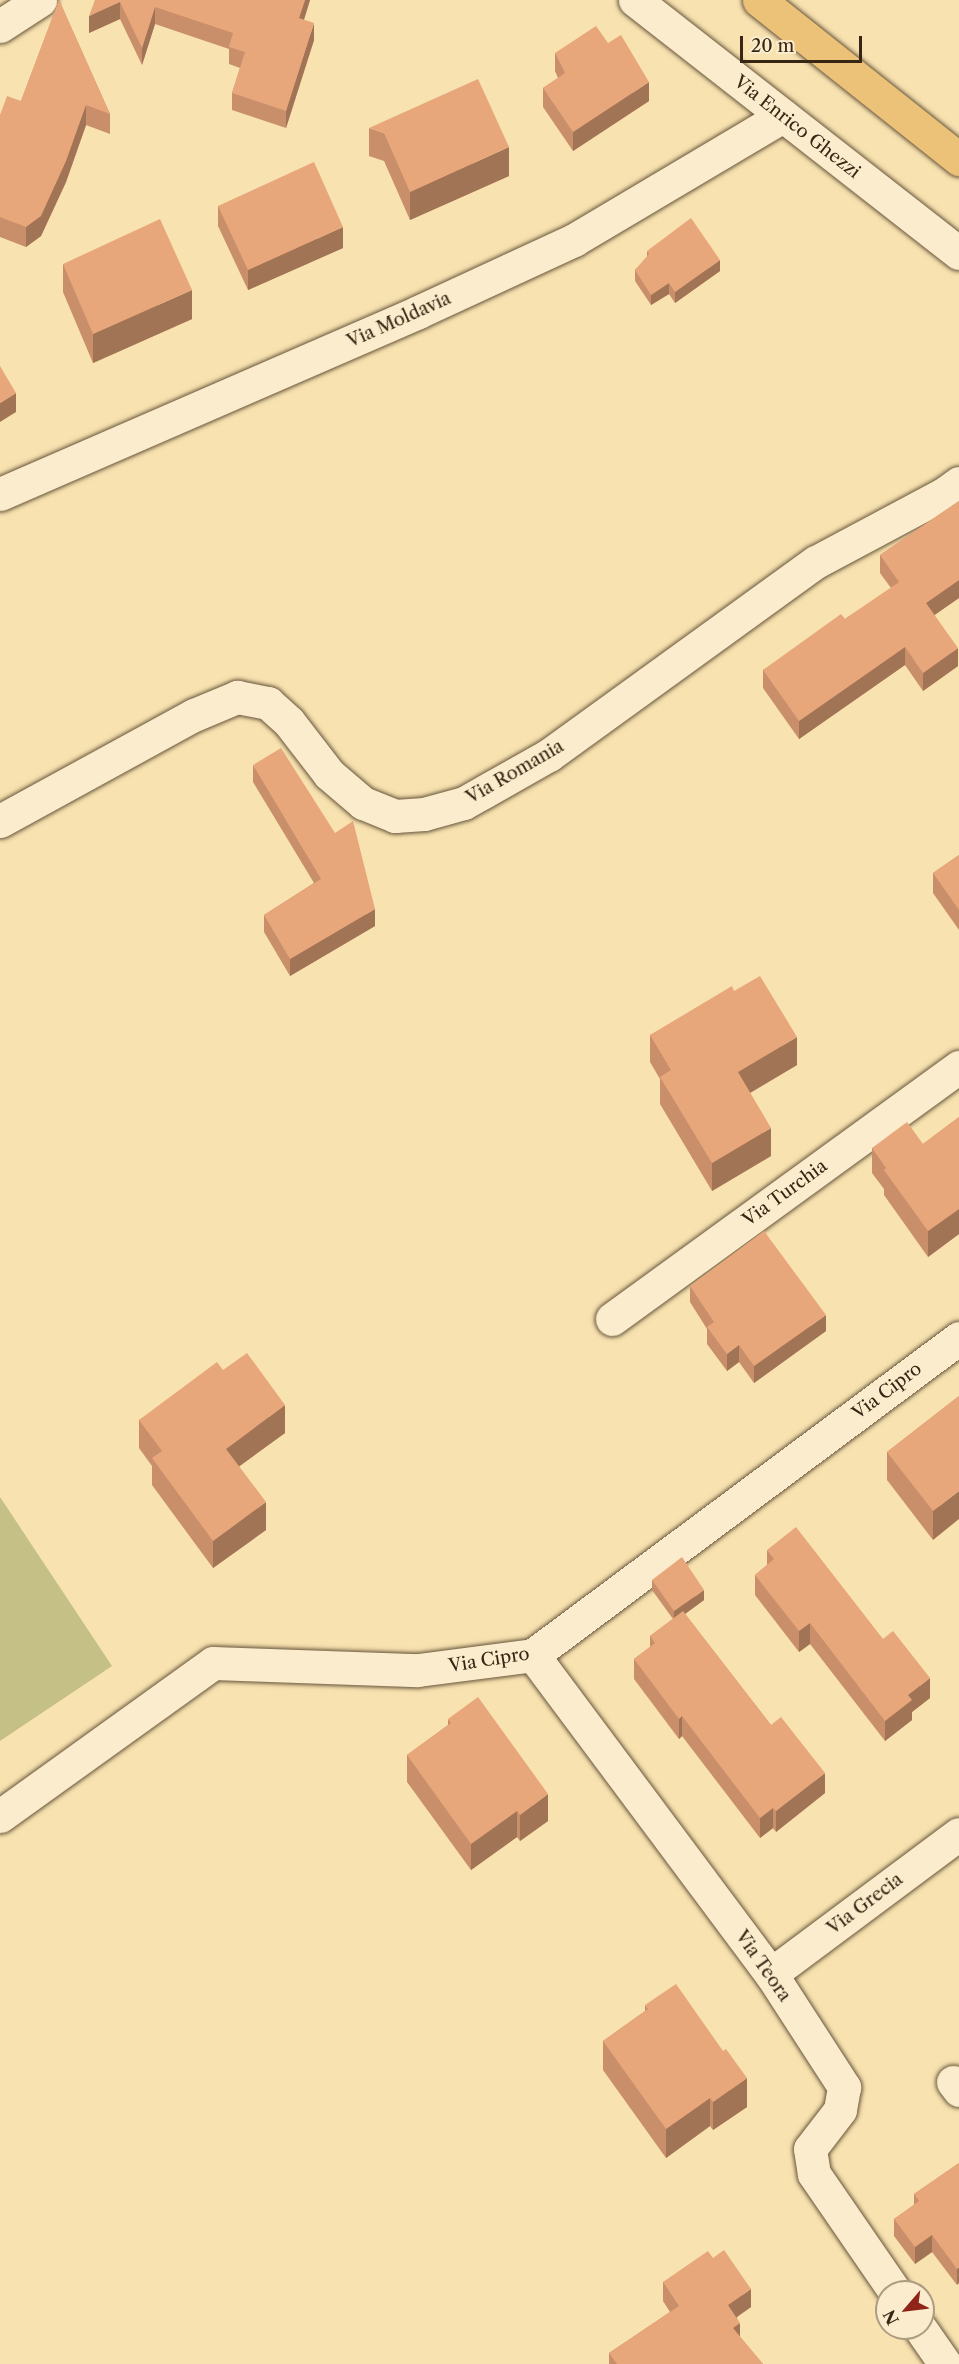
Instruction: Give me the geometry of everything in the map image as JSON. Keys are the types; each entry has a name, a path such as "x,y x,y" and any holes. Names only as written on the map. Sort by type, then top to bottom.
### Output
{"main road":[{"path":"759,0 959,159"}],"street":[{"path":"0,26 40,0"},
{"name":"Via Enrico Ghezzi","path":"635,0 959,253"},
{"name":"Via Moldavia","path":"0,494 418,312 574,240 783,116"},
{"name":"Via Romania","path":"0,821 194,715 237,697 268,703 290,722 329,774 363,803 395,816 424,814 464,802 549,755 816,562 945,493 959,483"},
{"name":"Via Turchia","path":"612,1319 959,1067"},
{"name":"Via Cipro","path":"0,1816 213,1663 418,1670 533,1655 959,1338"},
{"name":"Via Teora","path":"533,1655 771,1974 844,2087 840,2110 810,2149 814,2174 888,2280"},
{"name":"Via Grecia","path":"771,1974 959,1834"},
{"path":"928,2340 945,2364"}],"shaded area":[{"path":"0,1497 112,1666 0,1741"}],"building":[{"path":"59,0 110,114 86,105 66,161 41,216 26,227 0,217 0,115 7,96 21,101"},
{"path":"95,0 305,0 299,18 314,23 286,111 232,93 245,52 229,47 233,33 155,7 142,48 120,2 89,16"},
{"path":"596,26 608,43 621,35 649,82 573,132 543,88 565,73 555,53"},
{"path":"478,79 509,147 410,192 384,133 369,128"},
{"path":"314,162 343,227 248,270 218,206"},
{"path":"691,218 720,260 675,292 669,283 651,295 635,270 649,254 647,251"},
{"path":"160,219 192,290 93,334 63,264"},
{"path":"0,366 16,393 0,403"},
{"path":"959,501 959,580 926,603 958,648 923,673 905,647 799,721 763,670 841,614 845,619 899,582 880,555"},
{"path":"281,748 335,833 353,821 375,909 290,959 264,915 321,879 253,765"},
{"path":"959,855 959,910 933,873"},
{"path":"760,976 797,1037 738,1072 771,1128 712,1163 660,1077 671,1070 650,1035 732,986 734,991"},
{"path":"959,1117 959,1209 928,1231 884,1170 886,1168 872,1148 907,1122 923,1144"},
{"path":"764,1231 826,1315 754,1366 739,1345 727,1354 707,1327 714,1322 690,1286"},
{"path":"247,1353 285,1405 226,1449 266,1502 213,1541 152,1458 162,1451 139,1420 217,1362 223,1370"},
{"path":"959,1396 959,1491 933,1511 887,1452"},
{"path":"796,1527 883,1639 893,1631 930,1678 908,1695 912,1700 885,1721 810,1623 799,1631 755,1575 774,1559 767,1550"},
{"path":"682,1557 704,1590 674,1611 652,1580"},
{"path":"683,1611 771,1725 781,1717 825,1773 776,1811 773,1808 760,1818 682,1716 679,1719 634,1659 655,1643 650,1636"},
{"path":"478,1697 548,1794 520,1815 517,1811 471,1844 407,1755 451,1723 448,1719"},
{"path":"676,1984 723,2051 726,2049 747,2078 713,2102 710,2098 666,2129 603,2041 648,2009 645,2005"},
{"path":"959,2163 959,2267 957,2269 932,2235 915,2247 894,2219 919,2201 914,2194"},
{"path":"724,2250 751,2289 728,2305 740,2323 733,2328 763,2364 617,2364 609,2353 679,2306 663,2282 708,2251 713,2258"}]}
